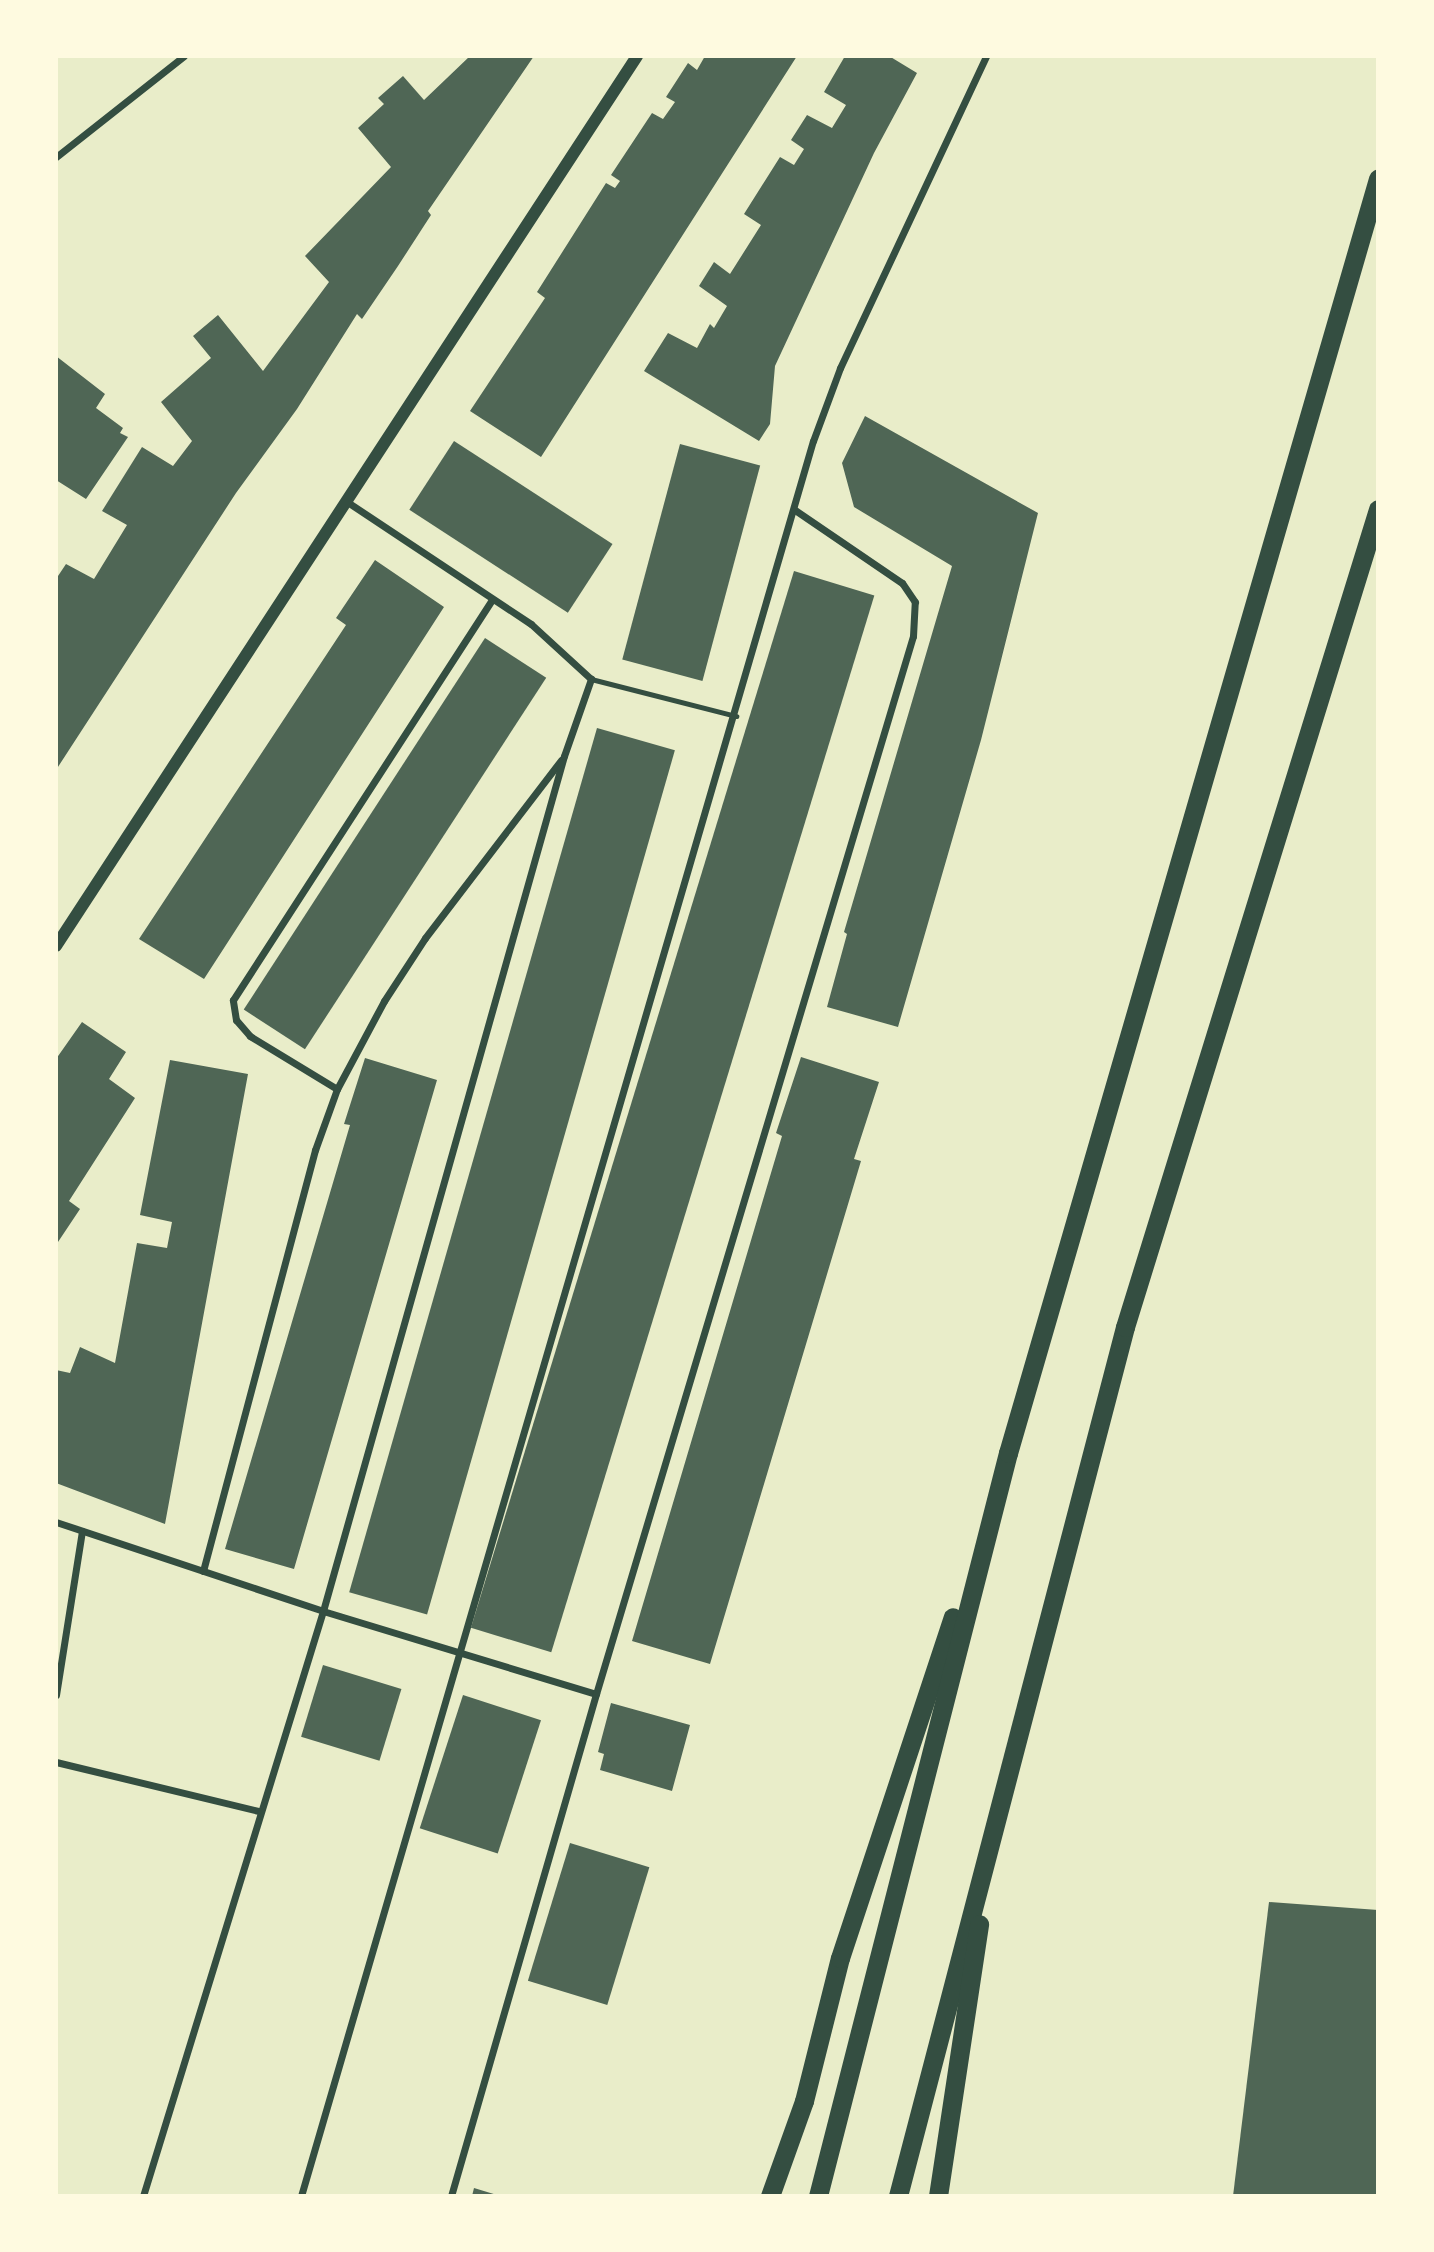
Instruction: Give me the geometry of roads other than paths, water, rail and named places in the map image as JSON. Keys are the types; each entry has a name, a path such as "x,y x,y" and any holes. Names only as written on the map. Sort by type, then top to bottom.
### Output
{"highway":[{"path":"818,2196 1008,1453 1378,179"},
{"path":"898,2196 1125,1327 1378,509"},
{"path":"770,2196 804,2101 840,1958 1008,1453"},
{"path":"938,2196 995,1823"}],"street":[{"path":"56,158 184,56"},
{"path":"56,946 344,500 637,56"},
{"path":"301,2196 458,1651 737,716 795,510 840,368 986,56"},
{"path":"143,2196 259,1811 323,1611 564,756 591,679 531,624 344,500"},
{"path":"451,2196 596,1694 917,615 915,601 902,583 795,510"},
{"path":"337,1089 250,1036 236,1020 233,1000 492,599"},
{"path":"203,1571 315,1150 337,1089 384,1002 425,938 564,756"},
{"path":"56,1522 323,1611 596,1694"},
{"path":"56,1695 82,1531"},
{"path":"56,1762 259,1811"}],"lane":[{"path":"591,679 737,716"}]}
